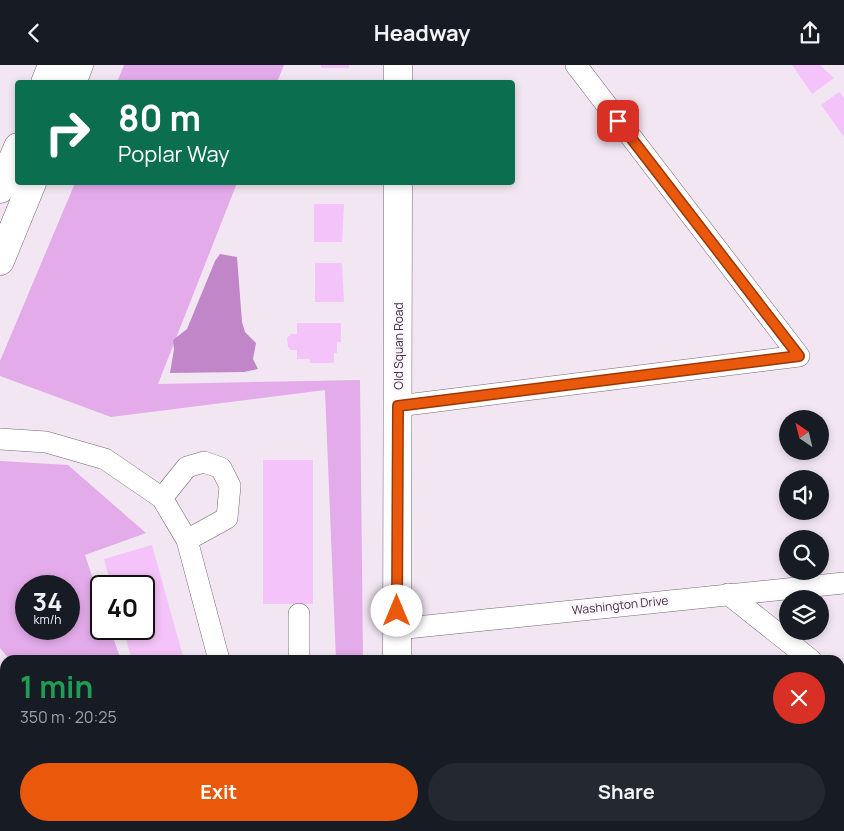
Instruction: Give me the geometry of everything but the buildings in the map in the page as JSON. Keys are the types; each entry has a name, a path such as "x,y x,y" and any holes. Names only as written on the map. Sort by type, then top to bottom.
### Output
{"main road":[{"path":"398,65 398,80"},
{"path":"52,80 72,71"},
{"path":"0,189 15,154"},
{"path":"0,261 31,185"},
{"name":"Old Squan Road","path":"397,655 398,185"}],"street":[{"path":"398,406 799,356 576,65"},
{"path":"0,439 46,442 105,459 162,498 187,540 218,655"},
{"path":"162,498 187,467 204,461 221,468 230,486 227,518 187,540"},
{"name":"Washington Drive","path":"397,629 844,583"},
{"path":"728,594 805,655"},
{"path":"299,614 299,655"}],"shaded area":[{"path":"124,65 284,65 278,80 118,80"},
{"path":"74,185 236,185 158,384 360,380 363,655 336,655 325,390 111,417 0,376 0,361"},
{"path":"220,254 237,257 242,322 245,332 256,343 253,359 258,369 244,372 170,373 174,349 173,340 187,329 215,261"},
{"path":"0,461 68,465 146,533 85,555 92,575 90,575 90,640 114,640 119,655 6,655 0,648"}],"route":[{"path":"397,611 398,406 799,356 618,121"}]}
